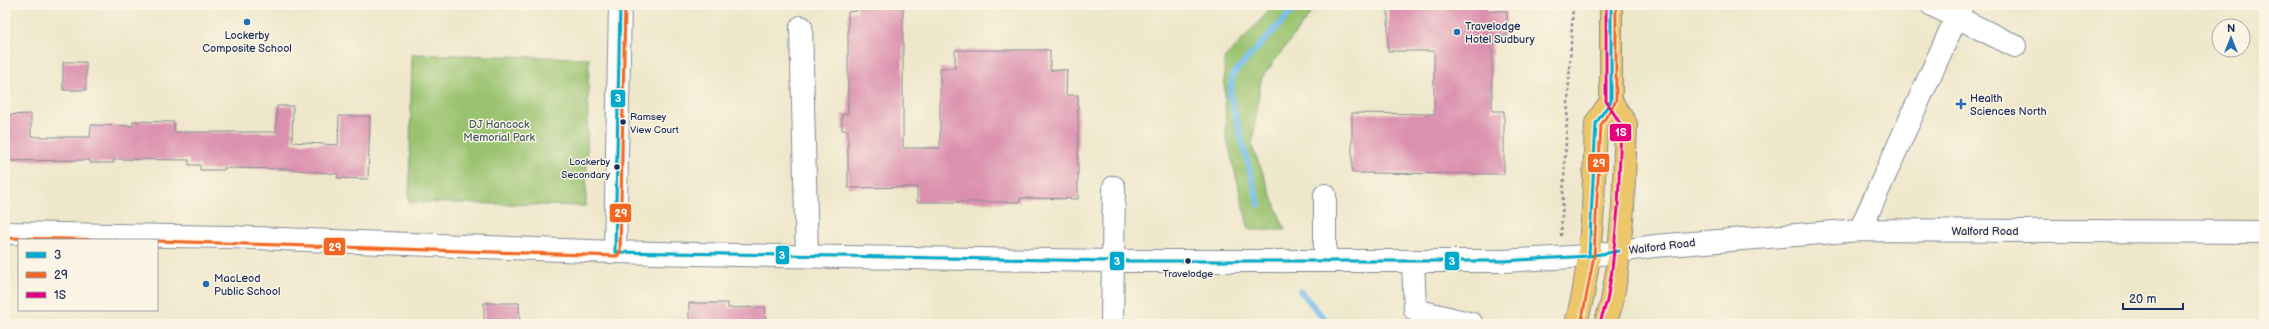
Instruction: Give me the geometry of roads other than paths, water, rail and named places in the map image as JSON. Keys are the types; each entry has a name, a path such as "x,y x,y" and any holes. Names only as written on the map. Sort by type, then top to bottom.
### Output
{"main road":[{"path":"1576,324 1583,295 1593,208 1596,123 1610,101 1610,5"},
{"path":"1605,324 1612,302 1619,251 1623,208 1626,124 1610,101"}],"street":[{"path":"615,252 620,5"},
{"path":"1932,5 1959,11 2015,46"},
{"path":"1860,230 1959,11"},
{"path":"800,27 807,256"},
{"path":"1112,324 1114,187"},
{"path":"1325,195 1325,261"},
{"name":"Walford Road","path":"5,234 228,237 615,252 807,256 1112,261 1503,261 1588,256 1654,246 1767,235 1860,230 2264,232"},
{"path":"1414,261 1415,310 1472,324"}],"waterway":[{"path":"1259,205 1230,95 1233,74 1298,5"},
{"path":"1300,291 1329,324"}],"place":[{"name":"Lockerby Composite School","path":"247,22"},
{"name":"Travelodge Hotel Sudbury","path":"1457,32"},
{"name":"Health Sciences North","path":"1961,104"},
{"name":"Ramsey View Court","path":"623,122"},
{"name":"Lockerby Secondary","path":"617,167"},
{"name":"Travelodge","path":"1188,261"},
{"name":"MacLeod Public School","path":"206,284"}],"park label":[{"name":"DJ Hancock Memorial Park","path":"499,130"}]}
